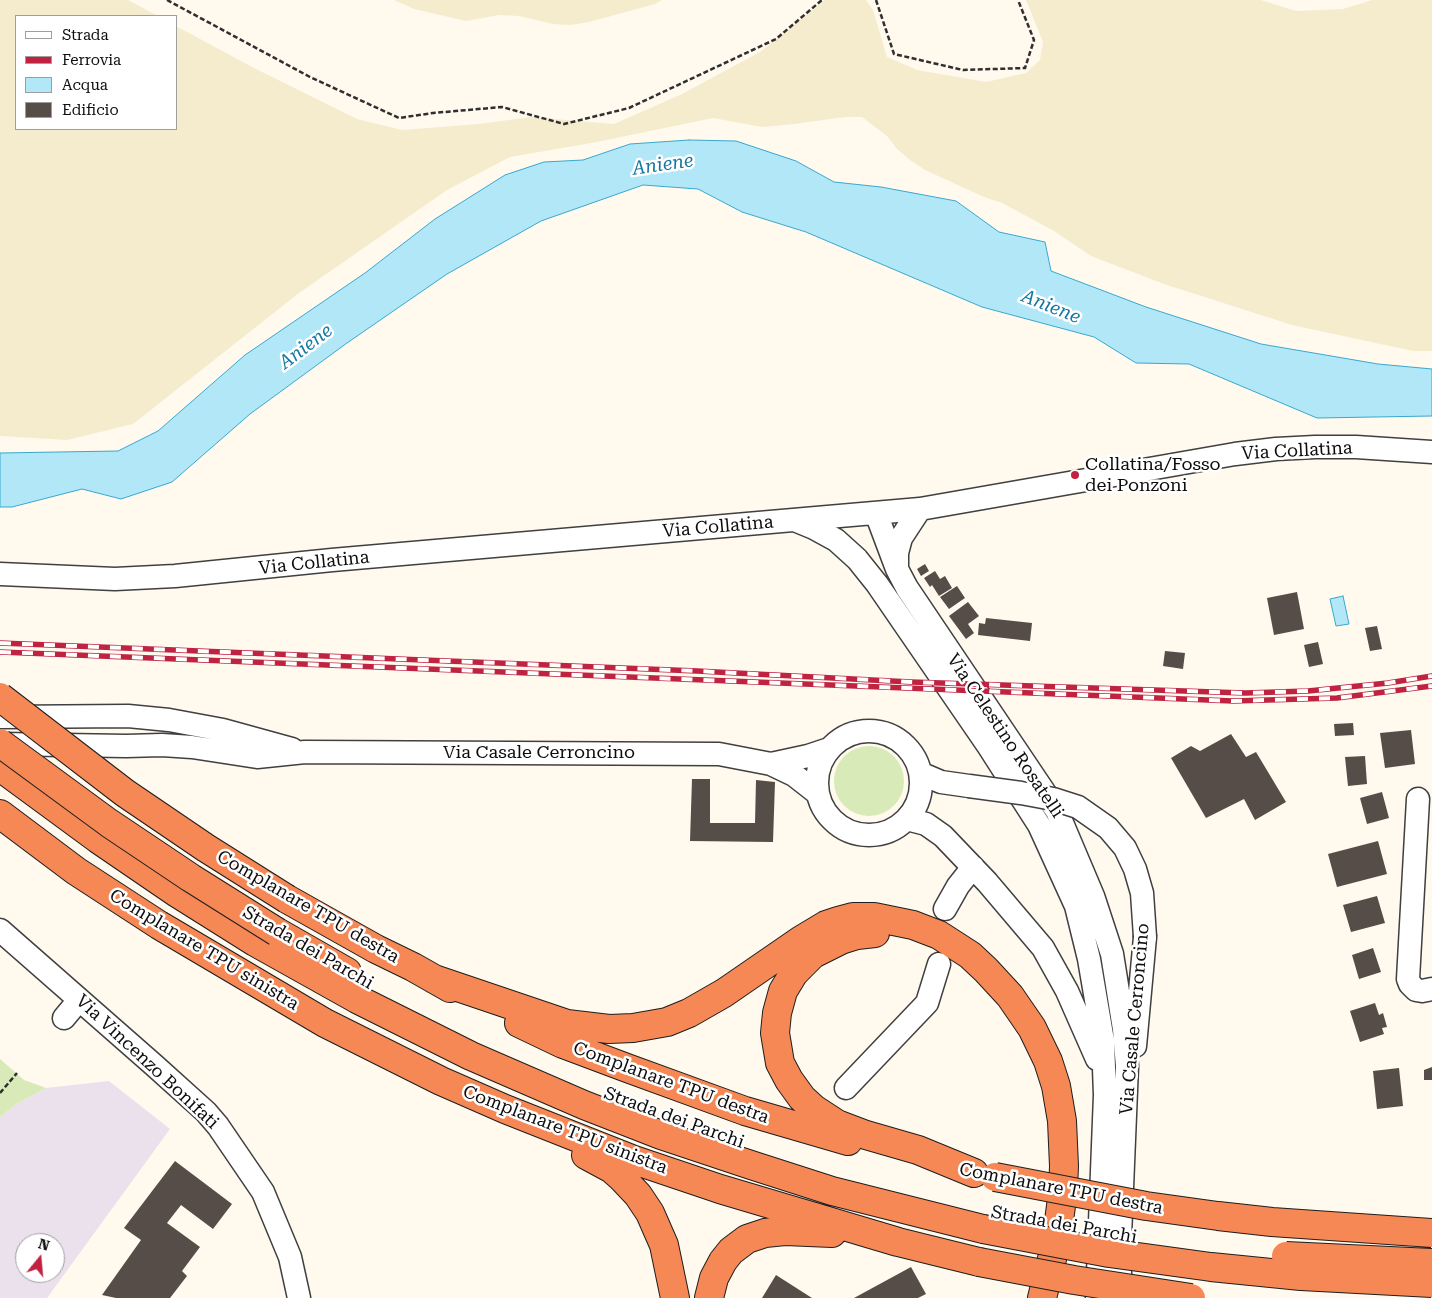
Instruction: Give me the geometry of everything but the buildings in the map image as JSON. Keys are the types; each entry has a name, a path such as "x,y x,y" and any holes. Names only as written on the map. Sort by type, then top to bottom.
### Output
{"highway":[{"name":"Complanare TPU destra","path":"0,697 125,793 206,848 287,898 376,949 484,1007 563,1044 626,1068 745,1111 820,1134 984,1175 1146,1206 1218,1216 1272,1222 1432,1233"},
{"name":"Strada dei Parchi","path":"0,743 117,828 191,878 274,942"},
{"name":"Strada dei Parchi","path":"0,767 98,839 177,892 274,942 338,967 403,1003 492,1046 565,1078 663,1116 790,1159 892,1189 985,1220 1101,1252 1211,1267 1301,1276 1432,1283"},
{"name":"Complanare TPU sinistra","path":"0,814 76,871 254,982 326,1023 441,1081 505,1109 634,1160 720,1189 898,1242 979,1262 1083,1282 1192,1298"},
{"path":"434,979 567,1024 609,1029 633,1028 667,1022 689,1013 724,993 801,940 838,921 854,917 874,917 904,922 939,935 970,955 993,976 1010,996 1035,1034 1048,1061 1056,1086 1062,1122 1063,1191 1056,1243 1042,1298"},
{"path":"984,1175 918,1150 843,1127 814,1109 802,1098 789,1080 778,1055 775,1033 776,1013 786,985 800,965 813,954 841,940 864,934 888,934 916,941 947,957 966,971 999,1008 1014,1031 1029,1061 1040,1092 1047,1147 1046,1184 1040,1227 1032,1266 1022,1298"},
{"path":"441,1081 489,1113 595,1159 621,1177 641,1200 656,1224 667,1254 676,1298"},
{"name":"Strada dei Parchi","path":"985,1220 1283,1256 1432,1263"},
{"path":"709,1298 717,1272 726,1257 741,1243 758,1235 791,1231 816,1231 898,1242"}],"street":[{"name":"Via Collatina","path":"0,574 115,578 175,576 332,560 796,521 920,508 1269,449 1356,447 1432,452"},
{"path":"896,569 897,553 901,538 920,508"},
{"name":"Via Celestino Rosatelli","path":"876,513 896,569 929,623 1057,811 1093,896 1112,954 1124,1029 1127,1066 1119,1261 1122,1298"},
{"name":"Via Celestino Rosatelli","path":"876,513 875,549 890,602"},
{"name":"Via Celestino Rosatelli","path":"796,521 820,531 841,545 868,572 890,602 989,747 1039,825 1076,906 1089,959 1103,1041 1104,1095 1097,1298"},
{"name":"Via Casale Cerroncino","path":"0,717 128,716 169,720 222,730 305,752"},
{"name":"Via Casale Cerroncino","path":"874,731 890,735 904,744 914,757 920,773 921,790 916,806 907,819 891,830 873,836 854,834 837,825 824,811 817,793 816,777 820,762 829,749 842,738 857,732 874,731"},
{"name":"Via Casale Cerroncino","path":"0,743 162,745 257,757 305,752 719,754 771,764 794,775 817,793"},
{"name":"Via Casale Cerroncino","path":"771,764 808,756 829,749"},
{"name":"Via Casale Cerroncino","path":"920,773 941,782 1021,792 1078,807 1108,828 1125,848 1135,869 1142,893 1145,937 1124,1149"},
{"path":"1418,799 1408,979 1411,986 1416,990 1432,989"},
{"name":"Via Casale Cerroncino","path":"907,819 926,824 944,836 1043,948 1067,991 1096,1055 1104,1095"},
{"path":"945,908 958,886 973,867"},
{"name":"Via Vincenzo Bonifati","path":"0,930 155,1066 206,1112 218,1126 264,1192 290,1257 298,1297"},
{"path":"846,1088 927,1003 939,964"},
{"path":"64,1018 80,1000"}],"path":[{"path":"167,0 310,77 398,118 433,112 502,107 564,124 629,108 776,40 822,0"},
{"path":"876,0 894,54 963,70 1026,68 1034,40 1018,0"},
{"path":"0,1093 17,1074"}],"shaded area":[{"path":"0,0 128,0 156,15 15,15 15,130 178,130 178,27 252,67 357,119 402,130 479,124 531,117 614,124 682,94 760,52 825,0 866,0 873,10 887,57 917,70 986,82 1026,73 1040,60 1043,42 1026,0 1261,0 1296,11 1343,9 1372,0 1432,0 1432,351 1413,351 1292,325 1164,284 1091,256 1054,231 1002,203 984,197 925,170 910,160 897,149 887,136 862,117 845,117 762,127 713,118 597,142 510,157 447,190 299,293 133,424 67,440 0,436"},
{"path":"394,0 662,0 655,4 571,25 553,24 519,16 499,15 466,21 414,9"},
{"path":"109,1081 170,1129 65,1273 65,1233 15,1233 15,1283 58,1283 47,1298 0,1298 0,1117 16,1104 46,1088"}],"green space":[{"path":"869,746 882,749 894,756 901,768 904,781 901,794 894,806 882,813 869,816 856,813 844,806 837,794 834,781 837,768 844,756 856,749"},
{"path":"0,1059 24,1080 46,1088 16,1104 0,1117"}],"water":[{"name":"Aniene","path":"689,140 736,141 796,161 834,182 881,187 956,201 999,232 1045,242 1051,271 1146,307 1261,344 1378,364 1432,369 1432,416 1317,418 1189,364 1136,363 1094,337 982,307 806,232 742,212 698,189 643,185 541,221 447,274 347,343 250,414 172,482 121,499 82,489 12,507 0,507 0,453 118,451 158,431 245,355 365,273 435,219 505,175 544,162 583,160 630,144"},
{"path":"1343,596 1349,624 1336,626 1330,599"}],"railway":[{"path":"0,643 697,671 911,682 1245,693 1308,691 1388,683 1432,676"},
{"path":"0,652 1233,701 1337,698 1432,686"}],"place":[{"name":"Collatina/Fosso dei Ponzoni","path":"1075,475"}]}
